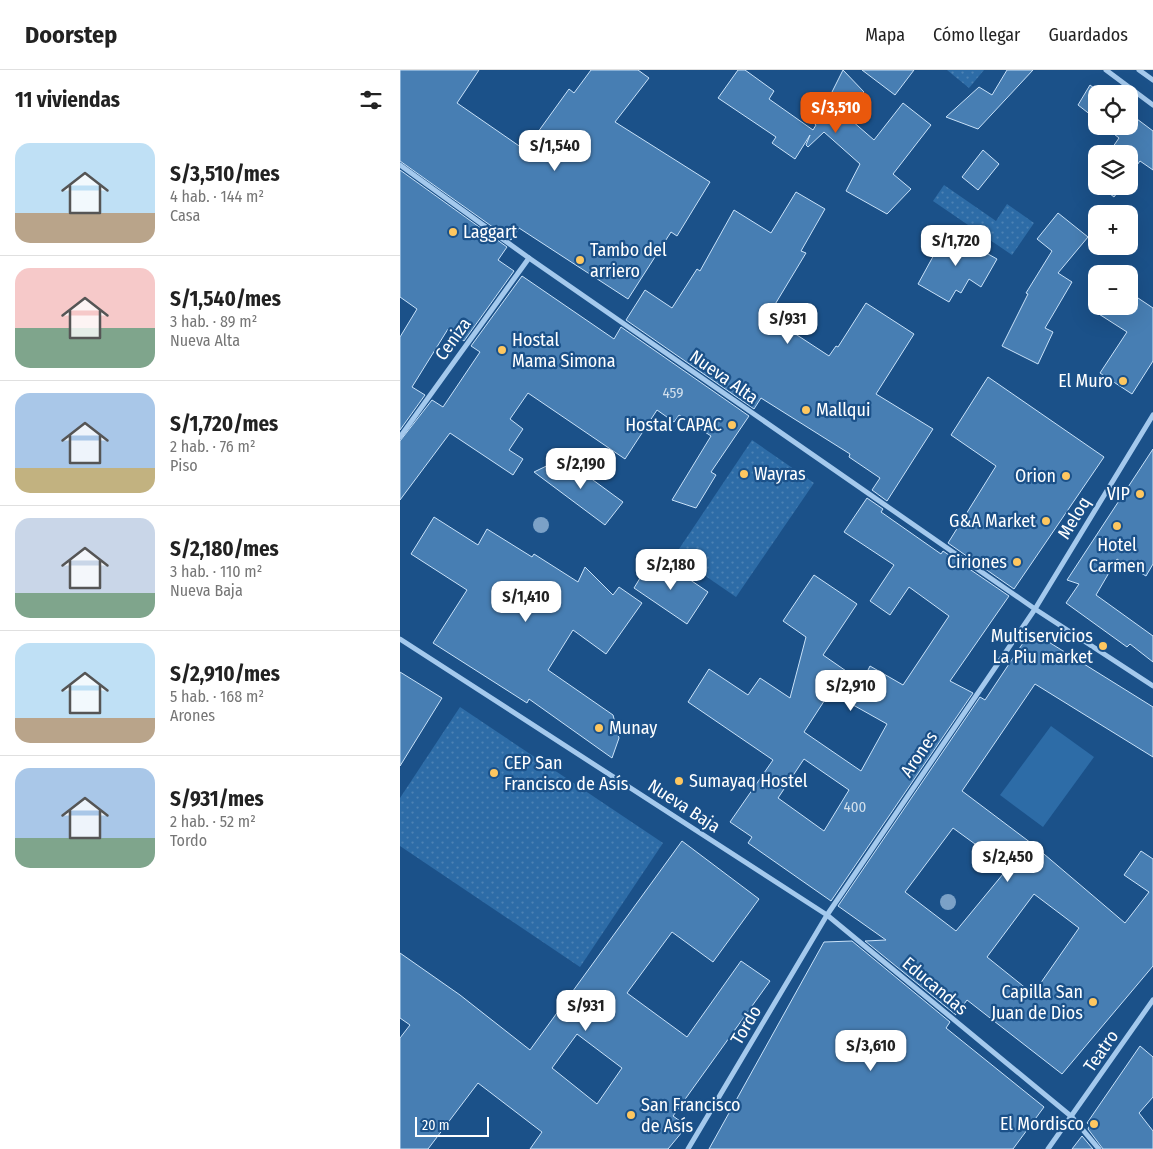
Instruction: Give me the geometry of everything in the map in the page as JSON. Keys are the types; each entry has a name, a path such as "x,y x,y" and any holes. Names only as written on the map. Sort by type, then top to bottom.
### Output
{"street":[{"path":"1106,70 1153,105"},
{"path":"1139,70 1153,80"},
{"name":"Nueva Alta","path":"400,165 529,258 1035,609 1153,686"},
{"name":"Ceniza","path":"400,437 529,258"},
{"name":"Meloq","path":"1035,609 1153,415"},
{"name":"Arones","path":"827,915 1035,609"},
{"name":"Nueva Baja","path":"400,640 827,915"},
{"name":"Educandas","path":"827,915 1072,1117 1099,1149"},
{"name":"Tordo","path":"688,1149 827,915"},
{"name":"Teatro","path":"1048,1149 1153,1000"}],"shaded area":[{"path":"947,70 984,70 969,88"},
{"path":"944,185 996,221 1007,204 1034,223 1012,255 933,201"},
{"path":"752,440 814,483 736,597 675,555"},
{"path":"460,707 663,843 580,967 400,846 400,798"},
{"path":"1051,726 1094,757 1043,827 1000,795"}],"building":[{"path":"400,70 479,70 457,103 525,150 569,89 574,93 591,70 638,70 649,78 615,122 710,182 677,236 671,232 628,299 519,228 511,240 400,161"},
{"path":"738,70 745,70 774,91 769,99 813,130 816,125 809,119 821,94 828,100 843,70 864,92 843,113 874,140 903,103 931,125 893,174 911,189 887,214 846,191 860,164 824,132 808,147 806,145 810,135 795,159 772,143 776,137 718,98"},
{"path":"862,70 914,70 895,95"},
{"path":"1007,70 1033,70 978,129 946,117 979,87 992,95"},
{"path":"1088,88 1088,113 1078,105"},
{"path":"1138,120 1153,131 1153,170 1140,161 1138,164 1138,145 1114,145 1119,138 1115,135 1138,135"},
{"path":"983,150 999,164 978,190 962,177"},
{"path":"400,170 507,247 498,260 514,271 464,341 448,329 412,387 425,395 400,430 400,337 417,309 400,297"},
{"path":"796,192 825,209 801,251 806,253 768,316 829,356 836,346 838,347 866,303 914,334 876,394 933,429 887,501 872,490 880,478 849,457 850,454 761,398 754,409 626,320 645,290 672,308 697,269 700,271 734,210 771,233"},
{"path":"1058,213 1088,237 1058,273 1072,282 1045,328 1053,332 1038,364 1002,346 1028,294 1026,293 1052,251 1037,239"},
{"path":"947,231 997,259 981,287 969,279 961,293 956,290 949,302 918,284"},
{"path":"522,276 614,339 621,327 749,416 711,472 716,475 696,508 672,500 711,436 679,415 674,422 657,410 625,459 528,393 510,419 523,429 509,450 523,459 513,475 450,433 400,500 400,441 432,400 443,407 480,352 471,346"},
{"path":"1138,298 1153,308 1153,361 1132,394 1100,373 1127,332 1100,315 1138,315"},
{"path":"988,377 1104,457 1014,589 948,543 996,466 951,435"},
{"path":"1153,449 1153,564 1146,576 1117,559 1096,595 1153,636 1153,662 1130,644 1127,647 1066,603 1079,584 1067,580"},
{"path":"563,458 623,502 605,525 534,472"},
{"path":"867,498 883,509 881,512 941,554 943,551 1009,596 950,681 973,693 831,901 748,843 752,837 730,822 773,760 688,702 709,669 748,695 760,678 790,698 806,637 783,621 814,575 857,604 823,655 862,682 870,666 903,685 949,616 909,587 890,615 870,601 894,565 844,532","holes":["830,692 887,724 861,771 804,732","804,759 849,790 824,831 778,798"]},
{"path":"434,517 478,545 487,529 532,557 534,554 578,582 585,567 613,595 619,587 642,603 606,654 573,630 548,670 613,715 619,738 612,758 529,699 527,703 433,643 467,590 411,554"},
{"path":"651,560 685,579 686,577 708,592 687,624 634,588"},
{"path":"1031,631 1153,707 1153,757 1035,684 962,791 1031,843 1125,923 1149,892 1124,875 1141,851 1153,859 1153,966 1062,1074 967,1000 956,1015 865,941 886,940 838,906 980,697 985,700","holes":["953,828 1008,868 956,931 905,892","1034,894 1079,928 1033,994 987,957"]},
{"path":"400,672 442,698 400,766"},
{"path":"682,841 759,899 713,962 672,932 627,993 687,1037 741,961 770,981 673,1116 687,1126 668,1149 530,1149 542,1132 478,1083 428,1149 400,1149 400,1038 410,1025 400,1018 400,953 460,995 530,1050","holes":["577,1034 622,1068 597,1104 552,1068"]},
{"path":"852,941 950,1022 946,1028 1044,1107 1013,1149 709,1149 824,942"},
{"path":"1140,1046 1153,1057 1153,1097 1139,1113 1153,1131 1153,1149 1103,1149 1088,1129 1090,1125 1087,1123"},
{"path":"1082,1136 1093,1149 1072,1149"}],"place":[{"name":"Laggart","path":"453,232"},
{"name":"Tambo del arriero","path":"580,260"},
{"name":"Hostal Mama Simona","path":"502,350"},
{"name":"El Muro","path":"1123,381"},
{"name":"Mallqui","path":"806,410"},
{"name":"Hostal CAPAC","path":"732,425"},
{"name":"Wayras","path":"744,474"},
{"name":"Orion","path":"1066,476"},
{"name":"VIP","path":"1140,494"},
{"name":"G&A Market","path":"1046,521"},
{"name":"Hotel Carmen","path":"1117,526"},
{"name":"Ciriones","path":"1017,562"},
{"name":"Multiservicios La Piu market","path":"1103,646"},
{"name":"Munay","path":"599,728"},
{"name":"CEP San Francisco de Asís","path":"494,773"},
{"name":"Sumayaq Hostel","path":"679,781"},
{"name":"Capilla San Juan de Dios","path":"1093,1002"},
{"name":"San Francisco de Asís","path":"631,1115"},
{"name":"El Mordisco","path":"1094,1124"}]}
